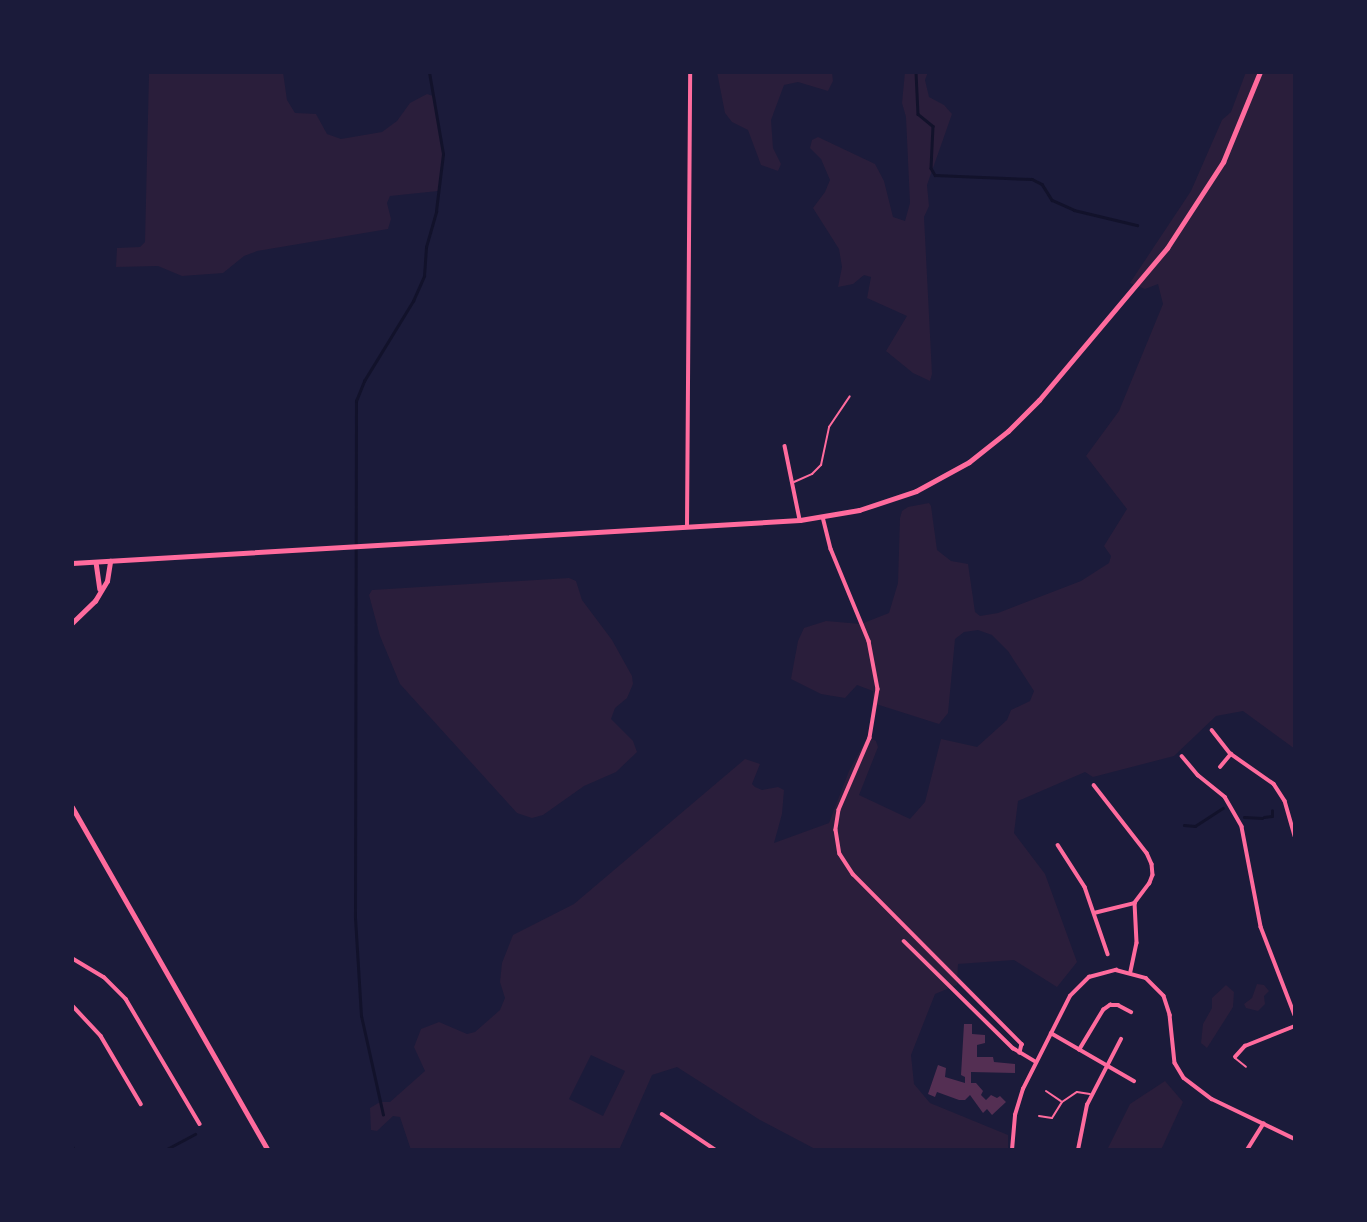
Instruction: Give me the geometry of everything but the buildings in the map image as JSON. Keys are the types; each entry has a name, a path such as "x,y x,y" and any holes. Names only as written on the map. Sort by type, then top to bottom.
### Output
{"main road":[{"path":"72,563 800,520 874,506 924,487 979,455 1024,416 1130,292 1189,219 1236,136 1260,72"},
{"path":"72,807 268,1150"}],"street":[{"path":"687,527 690,72"},
{"path":"785,446 800,520"},
{"path":"823,517 831,549 869,641 878,689 870,738 839,810 836,830 840,854 853,874 1022,1044 1020,1053"},
{"path":"72,623 90,608 107,581 110,561"},
{"path":"96,562 101,590"},
{"path":"1212,730 1231,754 1274,784 1285,801 1295,836"},
{"path":"1220,767 1231,754"},
{"path":"1182,756 1198,775 1224,797 1242,827 1261,927 1295,1015"},
{"path":"1094,785 1147,853 1152,863 1153,875 1150,884 1135,903 1094,912"},
{"path":"1058,845 1079,876 1108,954"},
{"path":"1131,971 1138,943 1135,903"},
{"path":"904,942 1020,1053 1036,1062"},
{"path":"72,958 104,977 126,999 200,1124"},
{"path":"1012,1150 1018,1101 1051,1033 1078,986 1097,973 1131,971 1146,978 1164,996 1170,1015 1175,1063 1184,1078 1212,1099 1295,1139"},
{"path":"1079,1049 1103,1010 1110,1005 1118,1004 1131,1012"},
{"path":"72,1006 101,1036 141,1104"},
{"path":"1235,1057 1245,1046 1295,1026"},
{"path":"1051,1033 1134,1081"},
{"path":"1078,1150 1091,1095 1121,1039"},
{"path":"662,1114 716,1150"},
{"path":"1247,1150 1263,1124"}],"lane":[{"path":"793,482 812,474 821,465 828,430 850,396"},
{"path":"1235,1057 1246,1066"},
{"path":"1046,1091 1062,1102"},
{"path":"1039,1116 1052,1118 1062,1102 1077,1092 1091,1095"}],"shaded area":[{"path":"283,72 287,100 295,113 316,114 327,134 341,139 382,132 397,121 410,103 427,94 433,96 444,154 438,191 390,196 387,203 391,219 388,229 257,251 244,256 223,273 182,276 158,266 116,267 117,248 140,247 145,242 149,74"},
{"path":"717,72 832,72 833,81 828,91 798,82 784,85 771,120 773,148 781,164 778,171 761,165 748,130 732,122 725,113"},
{"path":"905,72 928,72 925,80 929,97 944,105 952,114 927,185 929,206 924,217 932,374 930,381 913,373 886,351 907,316 867,298 871,277 864,275 853,284 838,287 842,267 839,249 813,208 830,180 821,159 810,148 812,140 818,137 875,164 884,181 893,217 905,221 910,203 906,117 902,103"},
{"path":"1246,72 1295,72 1295,749 1243,711 1216,716 1174,756 1093,777 1085,772 1018,801 1014,833 1045,874 1077,962 1057,987 1014,960 958,964 957,985 935,994 911,1055 914,1084 930,1103 1008,1135 1008,1150 817,1150 760,1120 677,1067 652,1075 619,1150 411,1150 400,1117 393,1116 377,1131 371,1130 370,1108 380,1102 390,1102 425,1071 414,1047 421,1029 439,1022 467,1034 475,1032 500,1010 505,998 500,982 502,963 513,935 574,904 745,759 760,764 752,784 755,787 762,790 778,787 784,790 782,814 774,843 829,823 849,771 866,740 870,738 876,741 878,747 859,795 910,819 925,802 941,739 977,747 1007,720 1011,710 1030,701 1034,691 1008,651 992,635 978,630 964,632 955,639 948,713 939,724 876,704 873,702 873,691 857,685 845,698 821,694 791,679 798,641 804,628 826,621 861,624 889,613 898,583 900,518 902,511 908,507 929,503 931,506 937,550 951,561 968,564 975,612 980,616 998,613 1081,581 1109,563 1111,556 1104,546 1127,509 1086,456 1119,411 1163,304 1158,284 1145,289 1130,283 1191,191 1222,120 1231,112","holes":["591,1055 625,1071 603,1116 569,1099"]},
{"path":"569,578 576,581 582,600 612,640 632,676 633,684 627,698 615,708 611,719 633,741 637,752 616,772 584,786 543,815 532,818 517,813 400,684 380,636 369,595 372,590"},
{"path":"1257,984 1264,985 1269,991 1264,996 1265,1004 1258,1011 1246,1008 1244,1004 1252,998"},
{"path":"1226,985 1234,992 1233,1007 1207,1048 1201,1043 1203,1024 1212,1008 1212,998"},
{"path":"1165,1081 1183,1102 1161,1150 1107,1150 1130,1104"}],"waterway":[{"path":"383,1115 361,1016 355,918 356,401 364,381 413,301 424,276 426,247 436,211 443,154 429,72"},
{"path":"916,72 918,114 933,126 931,168 935,175 1032,179 1042,184 1052,200 1074,210 1137,225"},
{"path":"1184,825 1195,826 1223,808"},
{"path":"1264,817 1272,816 1272,811"},
{"path":"1244,817 1262,818"},
{"path":"165,1150 195,1134"},
{"path":"72,1145 74,1150"}]}
